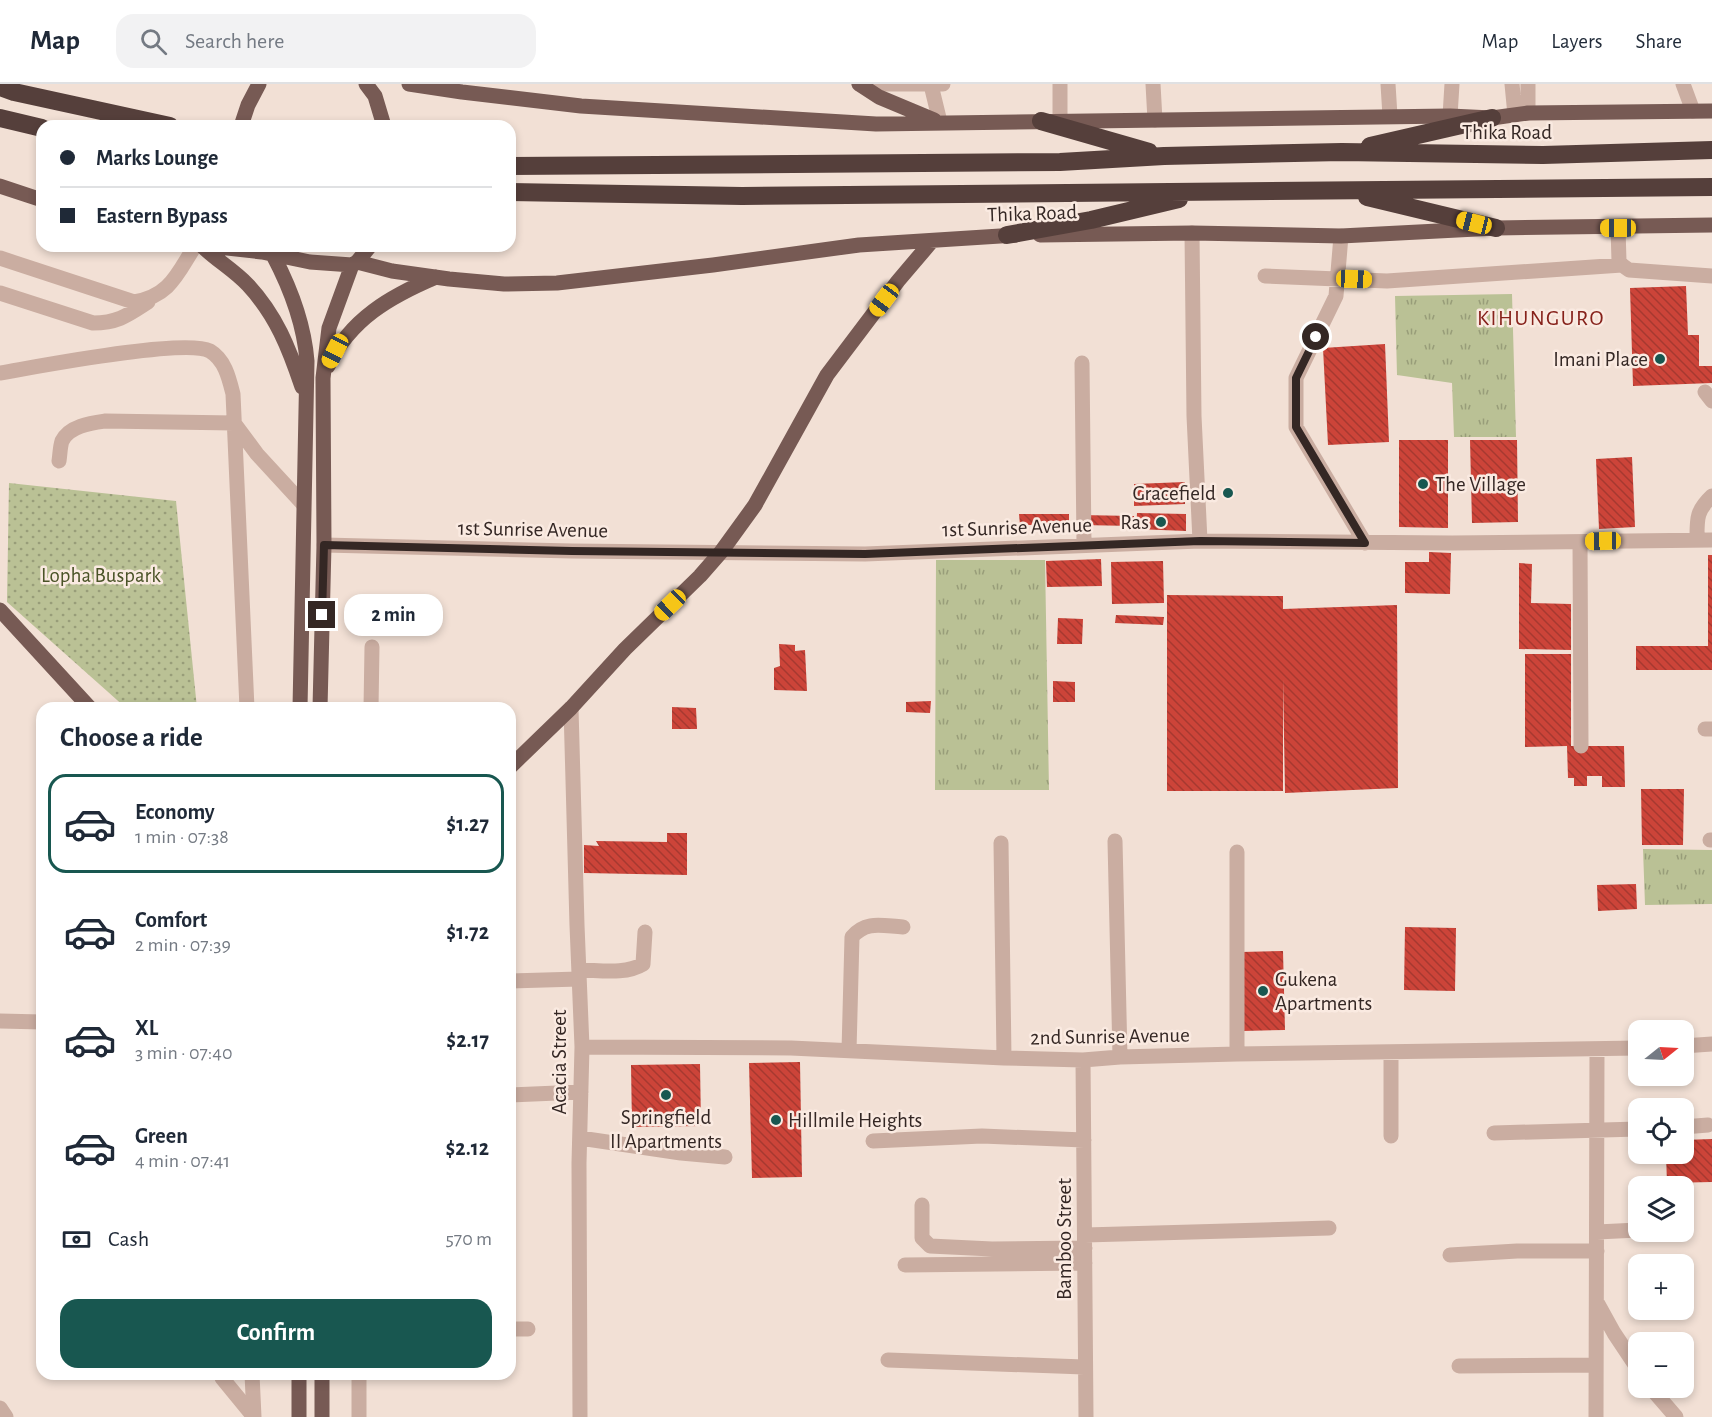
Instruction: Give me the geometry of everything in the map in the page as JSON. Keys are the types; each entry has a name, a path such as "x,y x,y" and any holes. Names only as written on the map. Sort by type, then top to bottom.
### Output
{"highway":[{"path":"0,87 142,120"},
{"path":"0,118 36,127"},
{"path":"1342,152 1492,118"},
{"path":"1041,121 1164,156"},
{"name":"Thika Road","path":"516,166 1060,162 1164,156 1342,152 1543,155 1712,150"},
{"name":"Thika Road","path":"516,192 742,196 1712,187"},
{"path":"1341,190 1496,228"},
{"path":"1007,235 1091,220 1207,192"}],"main road":[{"path":"243,120 259,84"},
{"path":"366,84 375,96 383,120"},
{"name":"Thika Road","path":"410,84 581,106 876,124 1450,116 1492,118 1522,114 1712,111"},
{"path":"859,84 901,107 940,122"},
{"path":"0,186 36,198"},
{"name":"Thika Road","path":"269,252 310,262 355,264 436,278 504,284 558,283 859,245 1007,235 1192,233 1341,236 1496,228 1712,225"},
{"path":"516,761 571,708 625,648 700,576 721,552 755,505 827,375 898,281 932,241"},
{"path":"209,252 247,284 266,307 283,334 306,398"},
{"path":"266,252 295,301 307,361 300,702"},
{"path":"320,702 324,545 322,378 329,328 355,264 365,252"},
{"path":"322,378 335,351 352,329 370,312 392,297 436,278"},
{"path":"0,610 84,702"},
{"path":"299,1380 299,1417"},
{"path":"322,1380 322,1417"}],"street":[{"path":"859,84 943,84"},
{"path":"1060,84 1060,121"},
{"path":"1153,84 1155,120"},
{"path":"1388,84 1390,117"},
{"path":"1450,116 1452,84"},
{"path":"1512,84 1522,114"},
{"path":"1522,114 1528,84"},
{"path":"1683,84 1693,111"},
{"path":"931,85 940,122"},
{"path":"1618,228 1618,255 1622,265 1629,270 1712,276"},
{"path":"1192,233 1194,416 1200,541"},
{"path":"1341,236 1336,296 1296,378 1296,427 1365,543"},
{"path":"0,292 93,323 108,323 123,319 156,297 171,283 191,252"},
{"path":"0,258 134,302 156,297"},
{"path":"1265,276 1387,281 1622,265"},
{"path":"0,373 98,356 197,347 216,356 226,370 233,394 248,702"},
{"path":"1082,363 1084,545"},
{"path":"59,461 63,440 70,432 86,424 105,421 234,423"},
{"path":"234,423 257,454 303,504"},
{"path":"1704,540 1698,513 1703,504 1712,496"},
{"name":"1st Sunrise Avenue","path":"324,545 572,551 865,554 1200,541 1365,543 1704,540"},
{"path":"1580,542 1581,746"},
{"path":"371,702 372,647"},
{"name":"Acacia Street","path":"571,708 582,1047 580,1417"},
{"path":"1115,841 1120,1056"},
{"path":"1001,843 1004,1058"},
{"path":"1237,852 1237,1054"},
{"path":"849,1051 852,937 859,928 870,925 903,927"},
{"path":"516,980 636,968 643,964 645,932"},
{"path":"0,1021 36,1022"},
{"path":"1694,1045 1712,1044"},
{"name":"2nd Sunrise Avenue","path":"582,1047 791,1048 1083,1060 1120,1056 1628,1048"},
{"path":"1596,1417 1597,1050"},
{"path":"1390,1136 1391,1052"},
{"name":"Bamboo Street","path":"1083,1060 1086,1417"},
{"path":"516,1095 581,1092"},
{"path":"1694,1126 1708,1125"},
{"path":"1494,1133 1628,1129"},
{"path":"873,1141 982,1136 1084,1140"},
{"path":"580,1138 681,1154 725,1157"},
{"path":"922,1205 922,1238 930,1246 1085,1249"},
{"path":"905,1265 1329,1228"},
{"path":"1597,1232 1628,1230"},
{"path":"1450,1255 1517,1251 1597,1251"},
{"path":"1596,1301 1628,1354"},
{"path":"516,1329 528,1329"},
{"path":"888,1360 1084,1367"},
{"path":"1459,1365 1596,1365"},
{"path":"224,1380 254,1417"},
{"path":"252,1380 254,1417"},
{"path":"359,1380 359,1417"},
{"path":"1660,1398 1676,1417"},
{"path":"0,1408 6,1417"}],"green space":[{"path":"1512,294 1516,437 1454,437 1452,383 1397,375 1395,296"},
{"name":"Lopha Buspark","path":"9,483 176,501 196,702 119,702 7,602"},
{"path":"936,560 1045,560 1049,790 935,790"},
{"path":"1643,849 1712,850 1712,904 1645,905"}],"building":[{"name":"Imani Place","path":"1686,286 1688,335 1699,335 1699,366 1712,366 1712,383 1633,386 1630,288"},
{"path":"1385,344 1389,442 1328,445 1323,348"},
{"name":"The Village","path":"1399,440 1448,440 1448,528 1399,527"},
{"path":"1470,440 1517,440 1518,522 1472,523"},
{"path":"1632,457 1635,527 1599,529 1596,459"},
{"path":"1185,482 1185,504 1134,506 1134,484"},
{"name":"Ras","path":"1137,513 1186,514 1186,531 1136,529"},
{"path":"1019,514 1069,514 1069,525 1020,525"},
{"path":"1080,515 1134,516 1134,526 1080,525"},
{"path":"1429,552 1451,553 1450,594 1405,593 1405,562 1429,562"},
{"path":"1708,555 1712,555 1712,670 1636,670 1636,646 1708,646"},
{"path":"1101,559 1102,586 1047,587 1046,561"},
{"path":"1163,561 1164,603 1112,604 1111,562"},
{"path":"1519,563 1532,564 1531,603 1571,604 1571,650 1519,649"},
{"path":"1167,595 1283,596 1283,609 1397,605 1398,788 1285,793 1283,679 1283,791 1167,791"},
{"path":"1116,615 1164,617 1163,625 1115,623"},
{"path":"1058,618 1083,619 1082,644 1057,644"},
{"path":"779,644 795,645 795,651 805,650 807,691 774,690 774,668 780,666"},
{"path":"1525,654 1571,654 1571,746 1624,746 1625,787 1602,787 1602,776 1587,776 1587,786 1574,786 1574,778 1568,778 1567,746 1525,747"},
{"path":"1053,681 1075,682 1075,702 1053,702"},
{"path":"931,701 930,713 906,712 906,702"},
{"path":"672,707 696,708 697,729 672,729"},
{"path":"1641,789 1684,789 1683,845 1642,845"},
{"path":"667,833 687,833 687,875 584,873 584,845 599,846 596,841 667,842"},
{"path":"1636,884 1637,909 1598,911 1597,885"},
{"path":"1405,927 1456,928 1455,991 1404,990"},
{"name":"Gukena Apartments","path":"1283,951 1285,1030 1243,1031 1241,952"},
{"name":"Hillmile Heights","path":"800,1062 802,1177 752,1178 749,1063"},
{"name":"Springfield II Apartments","path":"700,1064 701,1126 632,1127 631,1065"},
{"path":"1712,1139 1712,1182 1694,1182 1694,1176 1667,1176 1666,1164 1694,1164 1694,1140"}],"place":[{"name":"Imani Place","path":"1660,359"},
{"name":"The Village","path":"1423,484"},
{"name":"Gracefield","path":"1228,493"},
{"name":"Ras","path":"1161,522"},
{"name":"Gukena Apartments","path":"1263,991"},
{"name":"Springfield II Apartments","path":"666,1095"},
{"name":"Hillmile Heights","path":"776,1120"}],"district":[{"name":"KIHUNGURO","path":"1541,317"}],"route":[{"path":"322,615 324,545 572,551 865,554 1200,541 1365,543 1296,427 1296,378 1316,337"}]}
